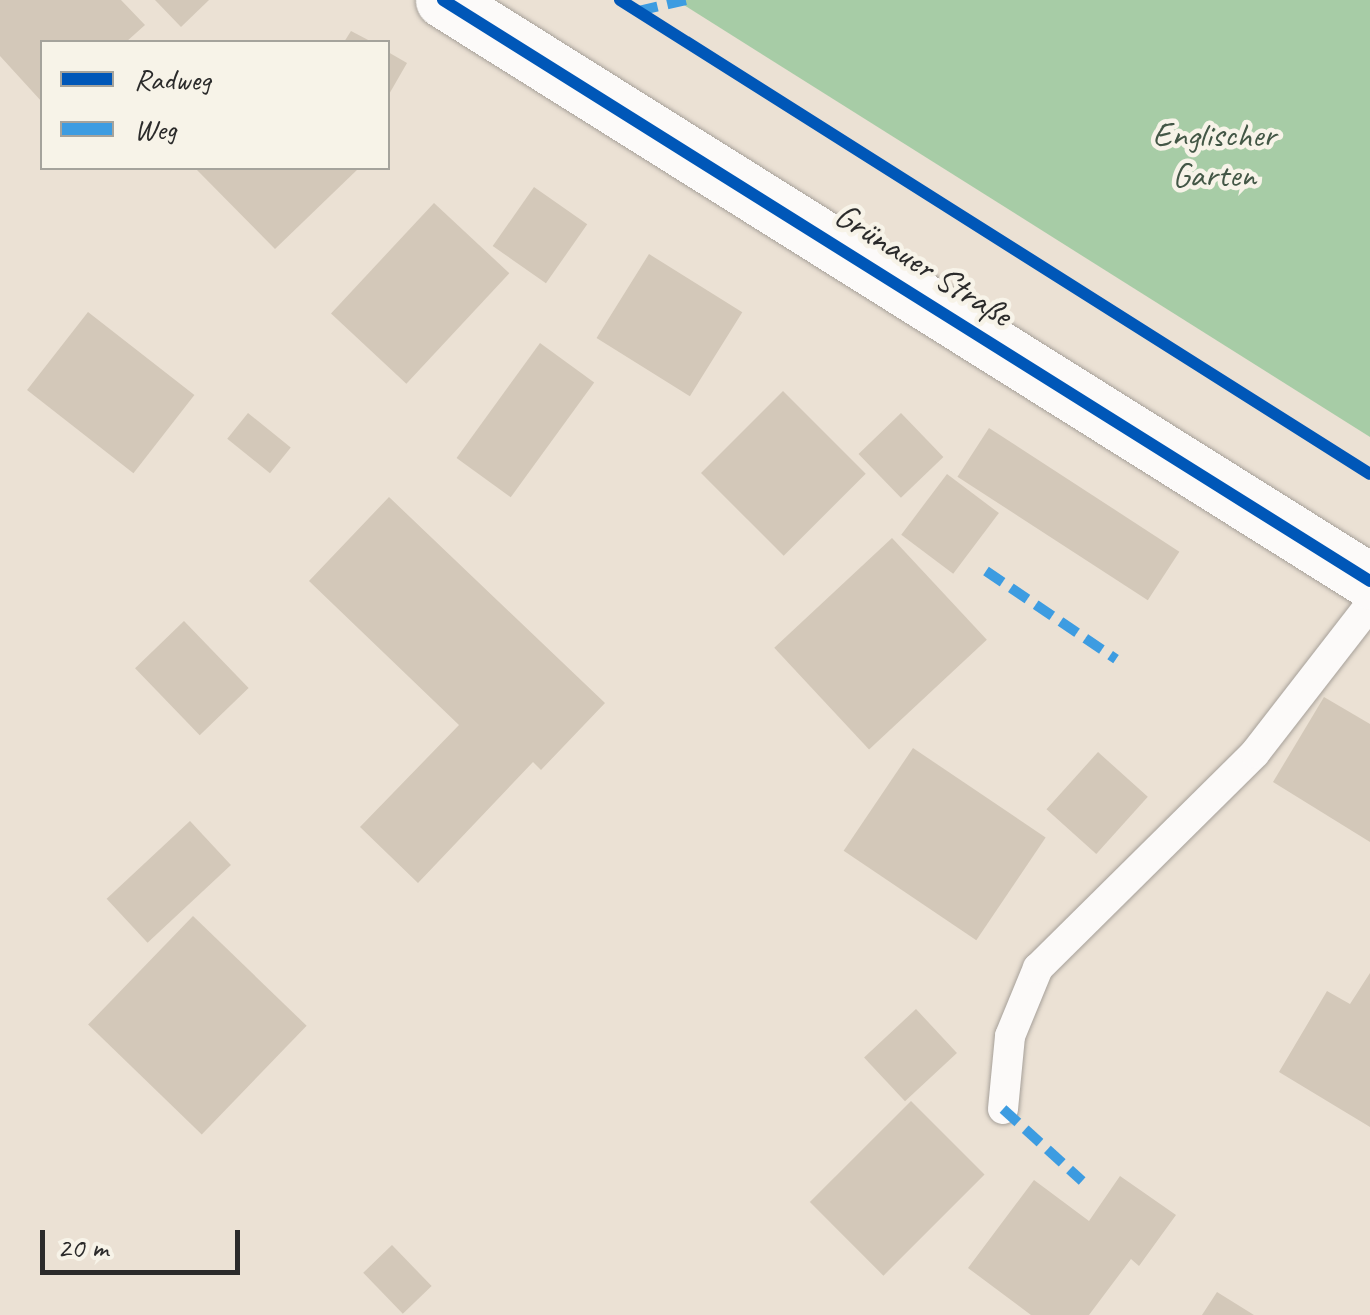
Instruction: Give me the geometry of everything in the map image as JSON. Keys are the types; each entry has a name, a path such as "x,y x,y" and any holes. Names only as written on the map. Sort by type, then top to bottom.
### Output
{"street":[{"name":"Grünauer Straße","path":"469,7 1370,580"}],"lane":[{"path":"1003,1110 1010,1036 1038,968 1254,753 1370,604"}],"green space":[{"name":"Englischer Garten","path":"676,0 1370,0 1370,437"}],"building":[{"path":"0,0 121,0 145,25 128,40 40,40 40,100 0,56"},
{"path":"155,0 209,0 181,27"},
{"path":"351,31 368,40 345,40"},
{"path":"390,53 407,63 390,93"},
{"path":"197,170 357,170 275,249"},
{"path":"534,187 587,224 546,283 493,246"},
{"path":"434,203 509,273 406,384 331,313"},
{"path":"649,254 742,312 690,396 597,338"},
{"path":"88,312 194,395 133,473 27,390"},
{"path":"540,343 594,382 511,497 457,458"},
{"path":"783,391 866,474 784,556 701,473"},
{"path":"248,413 291,448 270,473 227,439"},
{"path":"901,413 943,457 901,498 859,454"},
{"path":"989,428 1179,552 1148,600 957,477"},
{"path":"947,474 999,513 953,574 901,535"},
{"path":"389,497 605,703 541,770 533,762 418,883 360,827 459,725 309,581"},
{"path":"892,538 987,640 869,749 774,648"},
{"path":"184,621 249,688 200,735 135,668"},
{"path":"1324,697 1370,724 1370,842 1273,782"},
{"path":"913,748 1046,837 976,940 844,851"},
{"path":"1098,752 1148,797 1096,854 1046,809"},
{"path":"190,821 231,865 148,943 107,899"},
{"path":"193,916 307,1026 202,1134 88,1025"},
{"path":"1370,973 1370,1127 1279,1072 1327,991 1350,1004"},
{"path":"916,1009 957,1053 905,1101 864,1057"},
{"path":"911,1101 985,1175 883,1276 810,1202"},
{"path":"1120,1176 1176,1215 1139,1266 1131,1259 1089,1315 1031,1315 968,1268 1034,1180 1089,1221"},
{"path":"392,1245 432,1286 403,1314 363,1273"},
{"path":"1217,1292 1254,1315 1202,1315"}],"marked path":[{"path":"638,11 686,0"},
{"path":"986,571 1116,659"},
{"path":"1003,1109 1082,1181"}],"cycle path":[{"path":"443,0 1370,581"},
{"path":"620,0 1370,474"}]}
